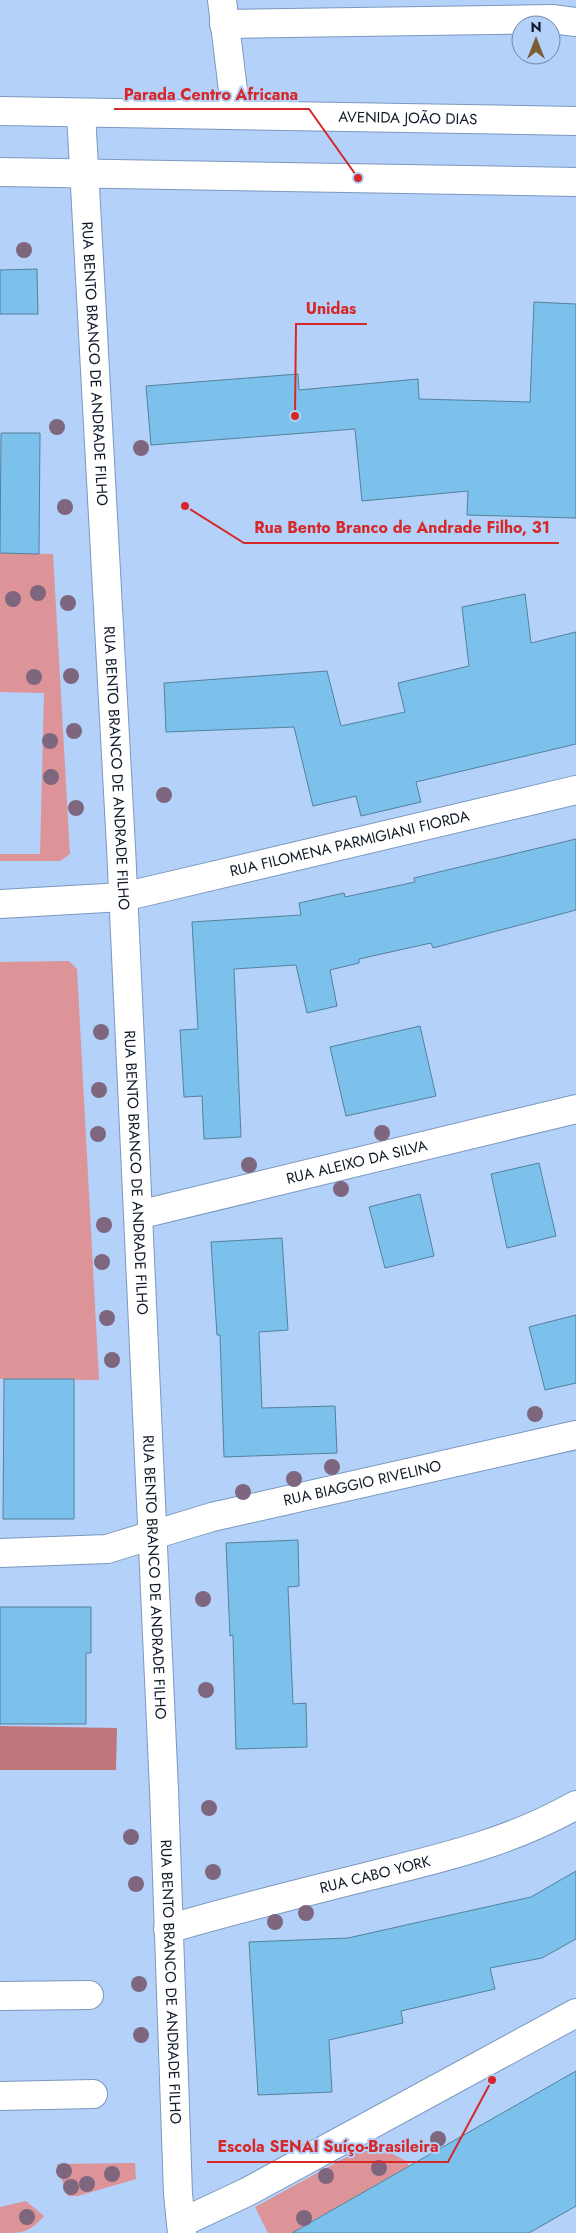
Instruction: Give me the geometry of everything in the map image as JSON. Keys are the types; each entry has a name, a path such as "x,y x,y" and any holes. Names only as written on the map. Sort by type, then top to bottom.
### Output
{"street":[{"path":"236,115 223,12 552,19 576,22"},
{"name":"AVENIDA JOÃO DIAS","path":"0,111 576,120"},
{"name":"RUA BENTO BRANCO DE ANDRADE FILHO","path":"81,113 123,897 151,1537 158,1638 168,1929 182,2228"},
{"path":"0,172 576,182"},
{"name":"RUA FILOMENA PARMIGIANI FIORDA","path":"0,904 123,897 576,790"},
{"name":"RUA ALEIXO DA SILVA","path":"138,1215 576,1109"},
{"name":"RUA BIAGGIO RIVELINO","path":"0,1553 107,1550 212,1517 576,1435"},
{"name":"RUA CABO YORK","path":"168,1929 228,1911 472,1851 520,1833 576,1805"},
{"path":"0,1996 89,1995"},
{"path":"182,2228 576,2013"},
{"path":"0,2096 93,2094"}],"shaded area":[{"path":"0,553 53,554 70,854 60,861 0,861 0,854 40,854 44,693 0,692"},
{"path":"69,961 77,969 99,1380 0,1379 0,962"},
{"path":"0,1726 117,1728 116,1770 0,1770"},
{"path":"372,2143 406,2161 409,2166 292,2233 268,2233 255,2207"},
{"path":"135,2163 136,2179 78,2196 68,2196 57,2167 57,2164"},
{"path":"26,2201 44,2216 34,2226 25,2231 0,2233 0,2207"}],"building":[{"path":"37,269 38,314 0,314 0,270"},
{"path":"534,302 576,304 576,518 467,515 468,491 362,501 355,429 151,445 146,386 298,374 299,390 418,379 419,399 530,402"},
{"path":"1,433 40,433 39,554 0,553"},
{"path":"525,594 531,643 576,632 576,744 416,782 421,802 361,816 356,796 313,806 294,727 166,732 164,683 327,671 341,726 405,712 398,683 469,666 462,607"},
{"path":"576,839 576,910 433,948 431,943 359,959 359,963 330,970 337,1006 307,1013 296,965 234,969 241,1137 204,1139 202,1096 184,1097 180,1030 198,1029 192,922 301,915 299,903 344,893 345,897 415,882 414,878"},
{"path":"420,1026 436,1096 346,1116 330,1047"},
{"path":"539,1163 556,1236 507,1248 491,1174"},
{"path":"420,1194 434,1256 385,1268 369,1207"},
{"path":"282,1238 288,1330 259,1332 262,1408 335,1406 337,1453 224,1457 220,1335 217,1335 211,1242"},
{"path":"576,1315 576,1383 545,1390 529,1327"},
{"path":"4,1379 74,1379 74,1519 3,1519"},
{"path":"298,1540 299,1586 288,1587 293,1704 306,1703 307,1747 236,1749 233,1635 230,1636 226,1543"},
{"path":"0,1607 91,1607 91,1653 86,1653 86,1724 0,1724"},
{"path":"576,1871 576,1939 542,1958 490,1968 495,1989 401,2011 403,2023 329,2040 332,2092 258,2095 249,1942 348,1938 531,1897"},
{"path":"576,2071 576,2206 529,2233 292,2233"}],"place":[{"name":"Parada Centro Africana","path":"358,178"},
{"name":"Unidas","path":"295,416"},
{"name":"Rua Bento Branco de Andrade Filho, 31","path":"185,506"},
{"name":"Escola SENAI Suíço-Brasileira","path":"492,2080"}]}
